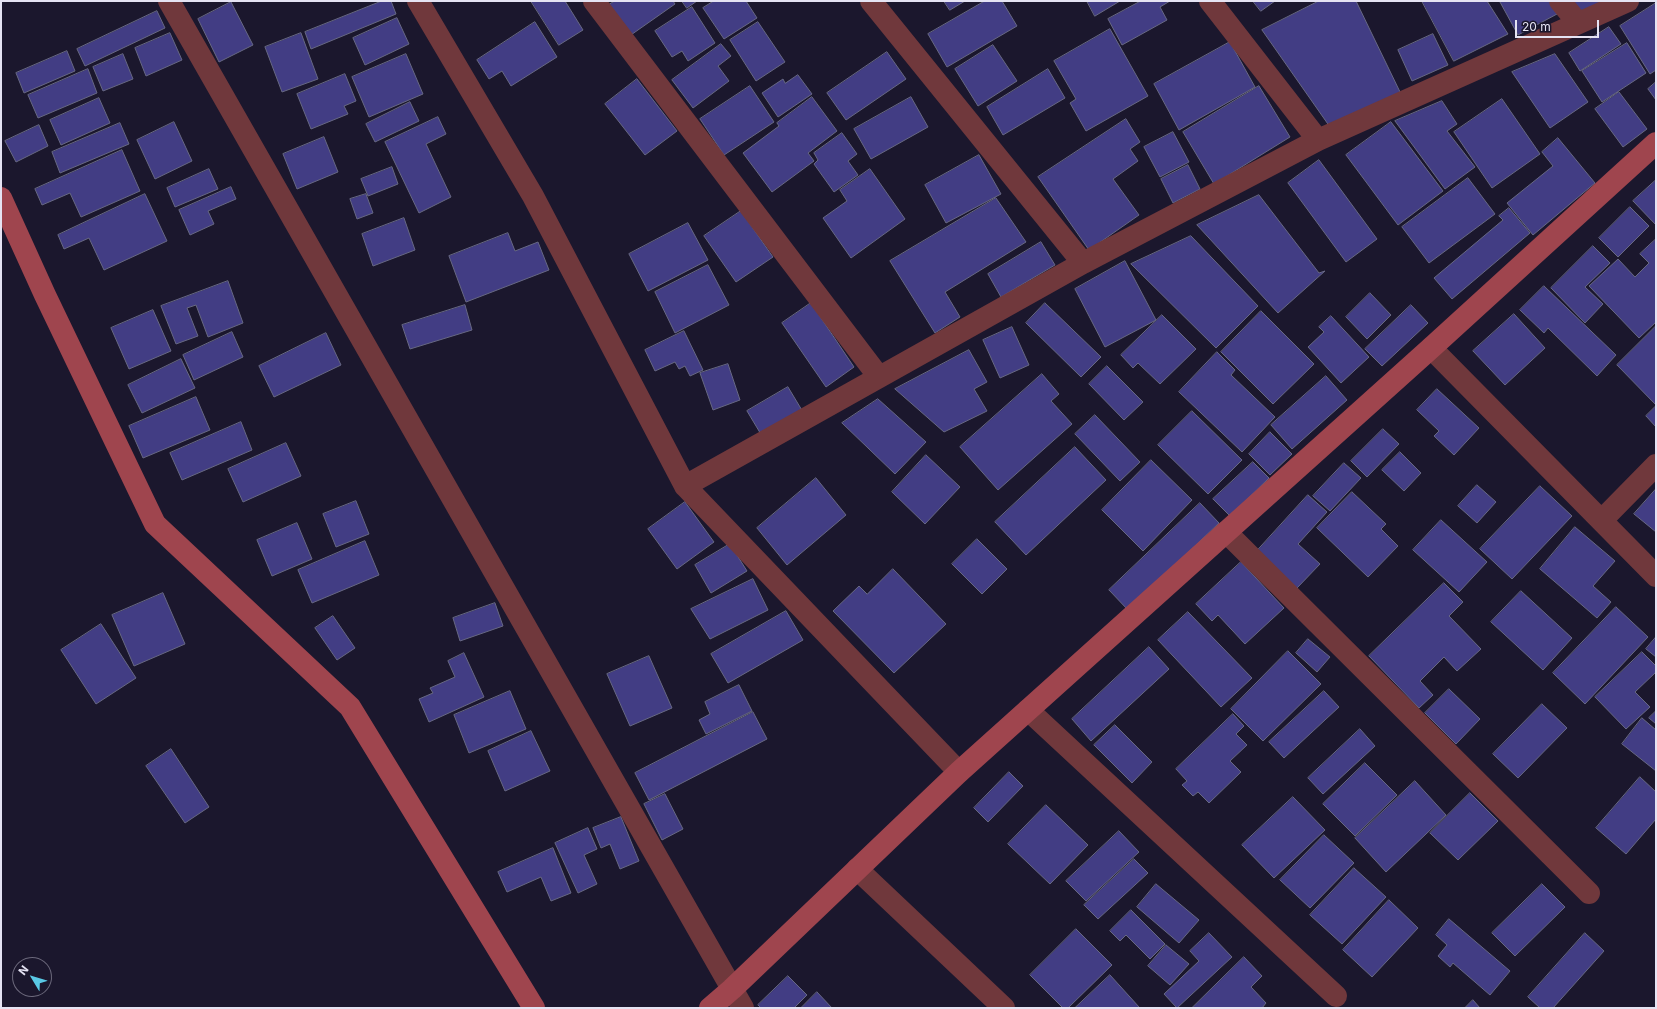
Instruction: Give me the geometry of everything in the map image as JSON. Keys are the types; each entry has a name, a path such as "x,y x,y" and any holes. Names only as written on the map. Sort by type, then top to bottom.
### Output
{"street":[{"path":"169,1 743,1008"},
{"path":"418,1 533,196 685,486 959,772"},
{"path":"594,1 878,377"},
{"path":"871,1 1083,263"},
{"path":"1210,1 1318,140"},
{"path":"1560,1 1578,23"},
{"path":"685,486 1083,263 1318,140 1628,1"},
{"path":"710,1008 732,989 959,772 1431,348 1656,143"},
{"path":"1,198 48,302 155,524 350,707 534,1008"},
{"path":"1431,348 1656,576"},
{"path":"1602,520 1656,466"},
{"path":"1226,532 1589,893"},
{"path":"1028,710 1336,996"},
{"path":"858,869 1004,1008"}],"building":[{"path":"382,1 391,1 396,14 311,49 305,32"},
{"path":"531,1 565,1 583,30 559,45"},
{"path":"615,1 673,1 675,4 628,37 607,6"},
{"path":"682,1 697,1 687,8"},
{"path":"714,1 746,1 757,18 724,39 703,8"},
{"path":"944,1 965,1 950,10"},
{"path":"985,1 1002,1 1017,26 947,67 928,34"},
{"path":"1087,1 1120,1 1095,16"},
{"path":"1141,1 1170,1 1160,7 1167,20 1122,45 1108,19"},
{"path":"1253,1 1275,1 1261,11"},
{"path":"1319,1 1356,1 1401,94 1330,127 1262,30"},
{"path":"1422,1 1487,1 1508,34 1454,61"},
{"path":"1550,1 1557,14 1518,35 1500,2"},
{"path":"1572,1 1604,1 1580,13"},
{"path":"231,2 253,45 219,62 198,19"},
{"path":"1656,3 1656,70 1650,74 1620,26"},
{"path":"692,7 715,43 688,61 682,51 672,57 655,31"},
{"path":"157,11 165,28 85,66 77,49"},
{"path":"397,18 409,44 365,65 353,38"},
{"path":"535,22 557,57 511,86 502,71 489,79 477,60"},
{"path":"758,22 785,62 756,81 730,40"},
{"path":"1609,27 1621,44 1580,71 1569,53"},
{"path":"1110,29 1148,96 1086,131 1070,103 1076,99 1054,61"},
{"path":"170,33 182,60 146,76 135,48"},
{"path":"301,33 318,79 282,92 265,47"},
{"path":"1433,34 1448,65 1412,81 1398,50"},
{"path":"1230,42 1255,87 1179,130 1154,84"},
{"path":"1627,43 1646,73 1602,102 1582,71"},
{"path":"721,44 731,56 718,66 729,81 693,108 672,80"},
{"path":"993,45 1017,81 978,106 955,69"},
{"path":"67,51 75,71 24,93 16,73"},
{"path":"887,52 906,79 846,120 827,93"},
{"path":"123,54 133,79 103,91 93,67"},
{"path":"406,54 423,94 369,117 352,77"},
{"path":"1555,54 1588,102 1550,128 1512,72"},
{"path":"88,69 97,93 38,118 28,95"},
{"path":"1048,69 1065,98 1003,135 987,107"},
{"path":"345,74 356,101 344,106 348,114 311,129 297,94"},
{"path":"798,75 812,94 778,117 762,93 783,79 785,83"},
{"path":"637,79 677,131 645,155 605,104"},
{"path":"1656,82 1656,100 1648,89"},
{"path":"750,86 774,122 724,155 700,119"},
{"path":"1259,86 1290,137 1214,184 1183,132"},
{"path":"1619,92 1647,129 1623,147 1595,109"},
{"path":"812,97 837,131 808,153 814,161 772,192 743,153 779,126 777,123"},
{"path":"911,97 928,127 871,159 854,129"},
{"path":"99,98 110,123 61,145 50,120"},
{"path":"1502,99 1540,154 1492,188 1454,132"},
{"path":"1442,101 1457,124 1447,131 1475,167 1445,189 1395,121"},
{"path":"410,102 419,121 375,142 366,124"},
{"path":"438,117 446,134 426,144 451,197 419,213 385,142"},
{"path":"1126,119 1140,142 1130,149 1138,161 1113,179 1139,215 1089,250 1038,177"},
{"path":"174,122 192,161 155,179 137,140"},
{"path":"1391,122 1443,191 1398,225 1346,155"},
{"path":"120,123 129,144 60,173 52,152"},
{"path":"39,125 48,146 16,162 5,141"},
{"path":"1173,132 1189,162 1160,177 1144,147"},
{"path":"842,133 857,154 848,161 858,175 834,192 814,164 818,160 814,153"},
{"path":"324,137 338,172 297,189 283,154"},
{"path":"1558,138 1595,183 1533,235 1507,203 1553,166 1542,152"},
{"path":"122,150 140,191 81,217 70,193 42,205 35,189"},
{"path":"979,155 1001,194 946,223 925,185"},
{"path":"1319,160 1377,239 1346,262 1288,183"},
{"path":"1188,165 1200,189 1173,203 1161,179"},
{"path":"392,167 398,184 368,196 361,179"},
{"path":"209,169 218,189 175,207 167,188"},
{"path":"870,169 905,219 851,258 823,218 847,201 840,190"},
{"path":"1468,178 1495,214 1429,263 1402,227"},
{"path":"1656,180 1656,225 1633,201"},
{"path":"231,187 236,199 208,211 214,224 190,235 179,210"},
{"path":"145,194 167,241 104,270 89,238 64,249 58,235"},
{"path":"366,194 373,213 357,219 350,199"},
{"path":"1259,195 1319,273 1325,271 1278,313 1197,225"},
{"path":"996,198 1026,242 945,292 960,317 935,333 890,261"},
{"path":"1630,207 1649,226 1618,257 1599,238"},
{"path":"1509,208 1530,233 1452,299 1434,278 1503,220 1499,216"},
{"path":"741,211 773,257 736,282 704,236"},
{"path":"404,218 415,250 373,266 362,234"},
{"path":"688,223 708,260 648,291 629,254"},
{"path":"508,233 515,251 538,242 549,270 466,302 449,256"},
{"path":"1191,236 1258,306 1216,348 1131,264"},
{"path":"1656,239 1656,322 1639,338 1589,286 1618,259 1635,277 1649,263 1640,254"},
{"path":"1041,242 1055,265 1001,297 988,274"},
{"path":"1593,246 1610,263 1585,287 1603,304 1585,323 1551,288"},
{"path":"1125,261 1156,320 1105,347 1075,289"},
{"path":"708,265 729,305 675,333 655,292"},
{"path":"228,281 243,323 208,337 196,305 187,308 198,336 176,344 161,306"},
{"path":"1544,286 1616,355 1597,376 1548,328 1544,333 1520,310"},
{"path":"1370,293 1391,315 1367,339 1346,317"},
{"path":"811,303 854,367 826,387 782,323"},
{"path":"1045,303 1101,357 1081,377 1026,323"},
{"path":"465,305 472,330 410,349 402,325"},
{"path":"1411,305 1428,323 1382,366 1365,349"},
{"path":"153,310 171,351 129,369 111,328"},
{"path":"1261,311 1314,364 1273,404 1221,352"},
{"path":"1514,314 1545,348 1505,385 1473,351"},
{"path":"1162,315 1196,349 1160,384 1138,363 1133,368 1121,355"},
{"path":"1331,316 1369,357 1341,383 1308,347 1324,332 1319,327"},
{"path":"1656,326 1656,405 1617,365"},
{"path":"1012,327 1029,365 1000,378 983,340"},
{"path":"684,331 703,370 690,376 685,366 679,369 675,362 655,371 645,350"},
{"path":"232,332 243,357 194,380 183,355"},
{"path":"326,333 341,365 274,397 259,366"},
{"path":"969,350 987,382 974,389 987,411 944,432 895,389"},
{"path":"1217,352 1235,370 1231,375 1275,417 1242,452 1179,392"},
{"path":"181,359 195,388 142,413 128,385"},
{"path":"728,364 740,400 713,410 700,373"},
{"path":"1107,366 1143,402 1124,420 1089,384"},
{"path":"1042,374 1059,394 1051,401 1072,424 998,490 960,447"},
{"path":"1326,376 1347,400 1292,449 1271,425"},
{"path":"788,387 803,412 762,436 747,411"},
{"path":"1437,389 1479,428 1454,455 1434,436 1439,431 1417,410"},
{"path":"196,397 210,430 143,458 129,426"},
{"path":"878,399 926,442 895,474 842,423"},
{"path":"1656,406 1656,427 1646,416"},
{"path":"1192,411 1242,460 1208,494 1158,445"},
{"path":"1095,415 1140,462 1120,481 1075,434"},
{"path":"241,422 252,450 182,480 170,453"},
{"path":"1383,429 1399,444 1367,477 1351,461"},
{"path":"1270,432 1292,454 1270,475 1249,454"},
{"path":"286,443 301,476 243,502 228,469"},
{"path":"1075,447 1106,480 1026,555 995,522"},
{"path":"1400,452 1421,473 1404,491 1382,470"},
{"path":"926,455 960,487 925,524 892,492"},
{"path":"1151,460 1192,500 1143,551 1102,510"},
{"path":"1253,462 1269,478 1230,516 1213,499"},
{"path":"1344,463 1361,478 1330,511 1313,496"},
{"path":"816,478 846,515 787,565 757,528"},
{"path":"1477,485 1496,502 1477,523 1458,506"},
{"path":"1540,486 1572,516 1512,579 1480,549"},
{"path":"1656,489 1656,532 1634,514"},
{"path":"1352,492 1386,524 1381,529 1398,546 1368,577 1317,528"},
{"path":"1308,495 1327,512 1298,544 1320,564 1297,588 1257,551"},
{"path":"356,501 369,534 336,547 323,514"},
{"path":"685,502 714,542 677,569 648,529"},
{"path":"1200,503 1219,523 1128,610 1109,590"},
{"path":"1441,520 1487,562 1459,592 1413,550"},
{"path":"297,523 312,559 272,576 257,540"},
{"path":"1575,527 1615,561 1593,586 1611,602 1597,618 1540,569"},
{"path":"977,539 1007,569 982,594 952,564"},
{"path":"365,541 379,575 312,603 298,570"},
{"path":"730,544 747,571 711,593 695,565"},
{"path":"1241,562 1284,608 1245,644 1218,615 1212,621 1196,604"},
{"path":"893,569 946,624 894,673 833,611 859,586 867,594"},
{"path":"753,579 768,610 710,639 691,609"},
{"path":"1444,583 1463,602 1449,616 1481,649 1457,671 1444,657 1420,681 1433,695 1419,708 1369,656"},
{"path":"1521,591 1572,638 1543,670 1491,622"},
{"path":"163,593 185,644 134,666 112,615"},
{"path":"495,603 503,626 460,641 453,618"},
{"path":"1616,607 1648,637 1585,704 1553,673"},
{"path":"786,611 803,640 728,683 711,654"},
{"path":"1188,612 1252,678 1221,707 1158,640"},
{"path":"333,616 355,648 337,660 315,628"},
{"path":"101,624 136,678 96,704 61,650"},
{"path":"1656,637 1656,657 1646,649"},
{"path":"1308,639 1330,657 1317,672 1296,653"},
{"path":"1149,647 1169,669 1091,741 1072,719"},
{"path":"1288,651 1321,684 1263,741 1231,709"},
{"path":"1642,652 1656,666 1656,672 1635,692 1650,707 1626,729 1595,697"},
{"path":"464,653 484,697 429,722 419,699 433,693 430,688 455,677 448,661"},
{"path":"649,656 672,708 630,726 607,674"},
{"path":"739,685 752,711 706,734 699,720 710,714 705,702"},
{"path":"1449,689 1480,719 1456,744 1425,713"},
{"path":"510,691 526,729 469,753 454,715"},
{"path":"1324,691 1339,707 1284,758 1269,742"},
{"path":"1542,704 1567,728 1518,778 1493,754"},
{"path":"1656,711 1656,724 1649,718"},
{"path":"753,712 767,739 649,800 635,773"},
{"path":"1233,714 1244,726 1236,734 1247,745 1230,761 1241,772 1209,803 1198,792 1193,796 1182,785 1187,781 1176,769"},
{"path":"1642,718 1656,730 1656,771 1622,744"},
{"path":"1115,725 1152,762 1132,783 1094,745"},
{"path":"1360,729 1375,746 1323,794 1308,778"},
{"path":"531,731 550,771 505,791 488,751"},
{"path":"171,749 209,807 185,823 146,766"},
{"path":"1365,763 1397,795 1355,836 1323,804"},
{"path":"1009,772 1023,786 988,822 974,808"},
{"path":"1640,777 1656,792 1656,819 1626,854 1596,828"},
{"path":"1415,781 1446,815 1386,872 1355,838"},
{"path":"1470,793 1498,821 1458,860 1430,833"},
{"path":"665,794 683,829 662,840 644,804"},
{"path":"1293,797 1325,830 1274,878 1242,845"},
{"path":"1046,805 1088,845 1050,884 1008,844"},
{"path":"621,817 639,861 620,869 610,844 601,848 593,828"},
{"path":"588,828 597,849 584,855 597,884 578,893 555,843"},
{"path":"1119,831 1139,852 1086,901 1066,881"},
{"path":"1324,835 1354,863 1310,908 1280,880"},
{"path":"553,848 571,893 551,901 541,877 507,892 498,872"},
{"path":"1134,859 1148,873 1098,919 1084,905"},
{"path":"1354,868 1386,897 1342,944 1310,915"},
{"path":"1156,884 1199,920 1179,943 1137,907"},
{"path":"1542,884 1565,907 1515,956 1492,933"},
{"path":"1389,900 1418,928 1372,977 1343,950"},
{"path":"1131,910 1165,944 1150,959 1126,935 1120,941 1110,931"},
{"path":"1449,919 1510,971 1490,995 1453,963 1450,967 1438,956 1447,945 1436,935"},
{"path":"1076,929 1112,965 1068,1008 1063,1008 1030,975"},
{"path":"1209,933 1232,957 1177,1008 1164,994 1199,961 1190,951"},
{"path":"1585,933 1604,951 1553,1008 1540,1008 1528,997"},
{"path":"1166,945 1189,964 1170,985 1148,966"},
{"path":"1244,957 1262,976 1251,987 1266,1003 1262,1008 1192,1008"},
{"path":"1110,975 1139,1007 1138,1008 1075,1008"},
{"path":"788,976 807,995 794,1008 761,1008 758,1005"},
{"path":"817,992 832,1008 801,1008"},
{"path":"1473,1000 1480,1008 1465,1008"}]}
